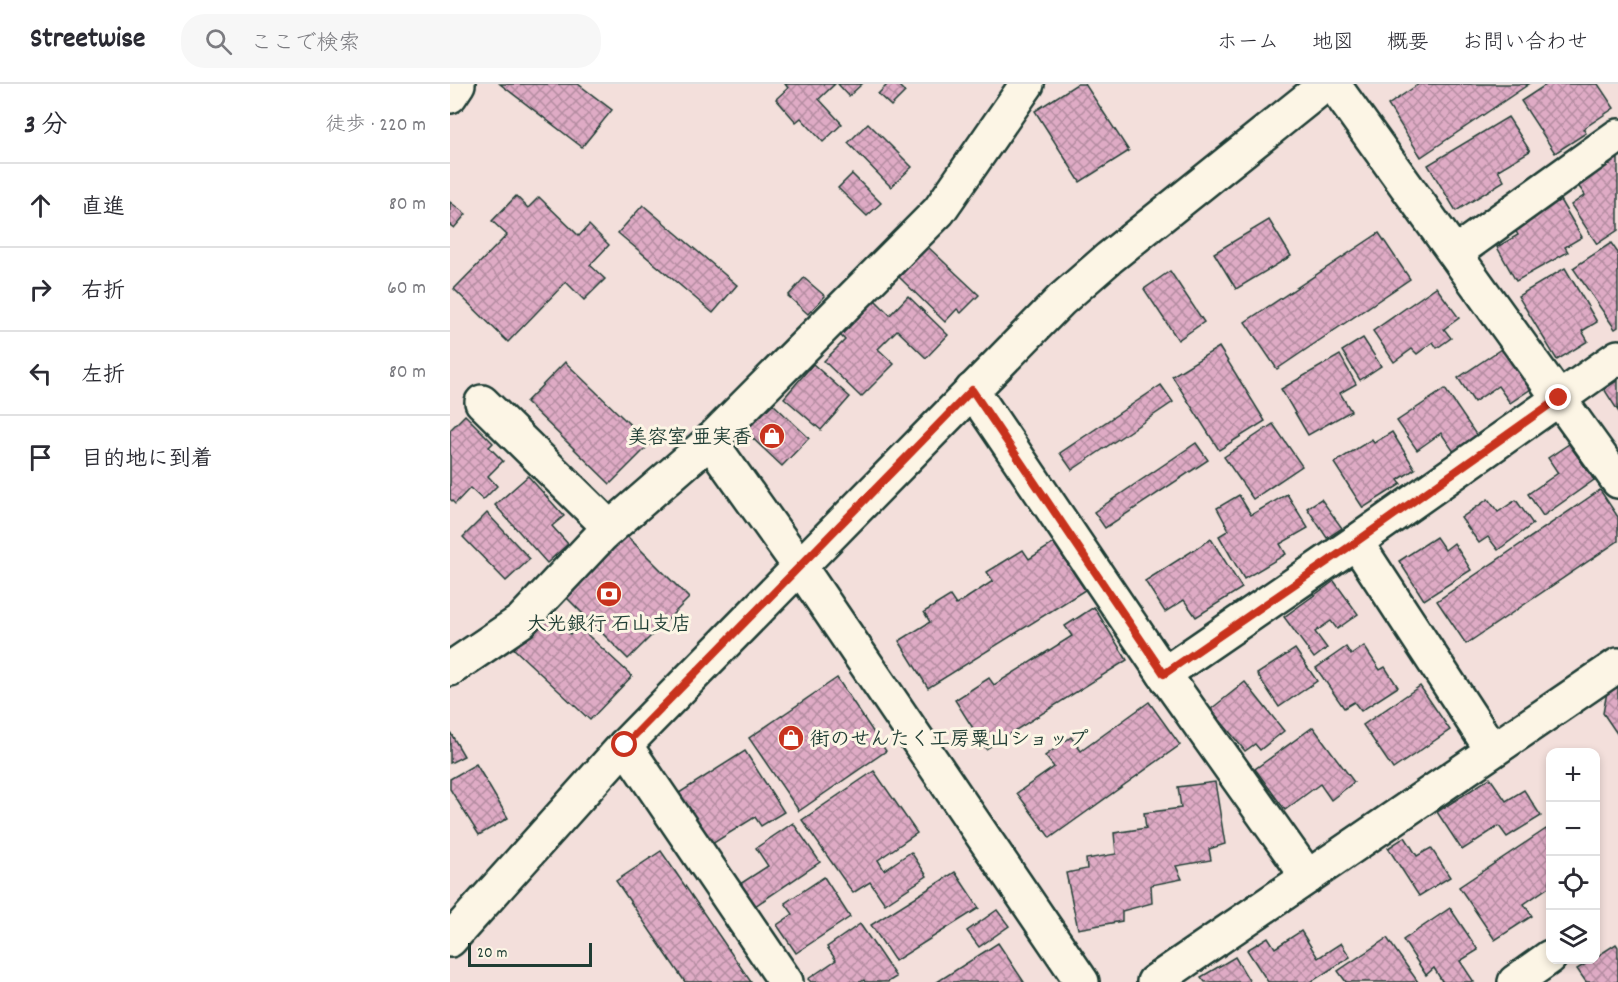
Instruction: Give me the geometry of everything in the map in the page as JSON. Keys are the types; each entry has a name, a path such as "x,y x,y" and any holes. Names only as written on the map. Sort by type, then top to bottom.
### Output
{"street":[{"path":"450,96 458,84"},
{"path":"450,669 521,621 610,528 710,441 939,211 1027,84"},
{"path":"450,940 625,745 972,390 1077,286 1326,84"},
{"path":"1334,84 1618,481"},
{"path":"1455,253 1618,136"},
{"path":"1164,674 1618,357"},
{"path":"972,390 1164,674 1308,878"},
{"path":"482,402 610,528"},
{"path":"710,441 800,567 1082,982"},
{"path":"1356,542 1492,750"},
{"path":"1154,982 1618,665"},
{"path":"625,745 786,982"},
{"path":"1515,982 1546,960"}],"building":[{"path":"500,84 578,84 612,110 582,147"},
{"path":"785,84 835,84 819,99 842,124 823,142 801,118 796,122 776,99 788,88"},
{"path":"838,84 862,84 849,96"},
{"path":"888,84 897,84 905,92 891,106 878,94"},
{"path":"1077,84 1085,84 1129,151 1080,182 1035,111"},
{"path":"1419,84 1529,84 1421,157 1388,105"},
{"path":"1547,84 1598,84 1614,108 1583,129 1586,133 1555,153 1521,101"},
{"path":"1508,117 1530,151 1498,170 1504,181 1456,211 1428,165"},
{"path":"868,123 912,167 891,187 848,143"},
{"path":"1618,156 1618,230 1597,244 1571,205 1585,195 1577,184"},
{"path":"852,174 881,203 867,216 838,188"},
{"path":"516,196 528,208 539,197 579,236 589,225 609,245 590,265 605,279 584,300 566,282 508,342 454,289 507,235 492,221"},
{"path":"1560,200 1582,237 1565,247 1568,252 1516,281 1497,247 1518,235 1513,226"},
{"path":"450,202 466,214 454,228 450,225"},
{"path":"643,205 737,285 713,313 618,233"},
{"path":"1269,220 1291,256 1236,289 1214,253"},
{"path":"1379,233 1410,279 1277,369 1245,322"},
{"path":"1611,243 1618,253 1618,327 1615,329 1573,268"},
{"path":"928,247 979,295 961,313 957,309 945,322 899,277"},
{"path":"1565,268 1597,322 1582,331 1588,341 1557,360 1518,296"},
{"path":"1170,271 1204,322 1178,340 1144,289"},
{"path":"804,278 825,296 808,314 788,296"},
{"path":"1436,287 1459,318 1444,329 1451,338 1437,348 1433,342 1417,354 1412,349 1394,362 1373,331"},
{"path":"908,296 948,335 926,358 897,330 878,349 894,364 861,397 824,361 845,340 838,333 873,298 890,315"},
{"path":"1363,338 1381,366 1360,380 1342,351"},
{"path":"1219,347 1265,421 1219,450 1172,376"},
{"path":"1504,347 1531,389 1510,403 1498,386 1474,402 1458,378"},
{"path":"1340,355 1356,384 1340,393 1351,411 1308,435 1281,389"},
{"path":"565,362 650,444 610,484 526,402"},
{"path":"813,364 850,397 821,430 784,398"},
{"path":"1618,380 1618,411 1604,389"},
{"path":"1161,385 1173,402 1072,470 1060,453"},
{"path":"1445,389 1477,436 1454,452 1441,433 1417,450 1397,421"},
{"path":"771,402 809,438 782,466 745,431"},
{"path":"465,415 493,443 489,447 503,461 488,476 497,486 483,500 470,488 455,504 450,499 450,430"},
{"path":"1273,424 1302,466 1253,499 1224,457"},
{"path":"1392,432 1415,469 1398,480 1401,484 1363,508 1334,463 1372,439 1374,443"},
{"path":"1196,443 1208,460 1105,528 1094,512"},
{"path":"1569,444 1594,480 1543,516 1528,494 1558,473 1548,458"},
{"path":"528,476 564,516 552,526 568,544 547,563 495,505"},
{"path":"1600,490 1618,517 1618,541 1466,644 1437,601"},
{"path":"1287,494 1308,528 1280,544 1286,554 1244,579 1219,536 1229,530 1217,508 1239,495 1251,515"},
{"path":"1321,499 1342,528 1327,538 1307,508"},
{"path":"1488,499 1498,512 1516,500 1533,524 1498,550 1488,537 1479,543 1461,518"},
{"path":"487,513 530,559 506,581 463,537"},
{"path":"626,535 689,598 628,659 565,596"},
{"path":"1436,537 1445,550 1454,543 1471,570 1424,600 1399,561"},
{"path":"1211,539 1242,588 1196,617 1184,600 1165,612 1145,581"},
{"path":"1054,543 1085,590 928,688 899,641 930,622 924,612 950,596 956,605 993,581 987,572 1023,550 1029,559"},
{"path":"1334,581 1358,614 1337,629 1331,621 1315,632 1327,648 1314,658 1284,617"},
{"path":"1094,607 1127,660 986,749 955,700 989,678 994,685 1072,636 1065,626"},
{"path":"548,613 570,634 578,626 632,676 590,720 514,649"},
{"path":"1364,646 1380,670 1385,667 1398,687 1361,711 1354,702 1344,708 1316,668 1346,647 1351,655"},
{"path":"1295,649 1317,681 1279,707 1257,674"},
{"path":"837,678 886,751 799,811 749,738"},
{"path":"1245,682 1284,731 1260,750 1255,744 1245,751 1211,709"},
{"path":"1618,685 1618,735 1603,713 1607,692"},
{"path":"1420,686 1450,730 1393,769 1363,725"},
{"path":"1149,702 1180,745 1050,838 1017,793 1054,767 1045,756 1071,737 1081,751"},
{"path":"1313,727 1354,782 1331,800 1320,784 1285,810 1255,769"},
{"path":"450,732 464,756 450,763"},
{"path":"745,751 784,812 761,826 755,817 712,844 679,793"},
{"path":"476,764 508,818 479,835 450,789 450,779"},
{"path":"874,771 917,833 878,860 884,870 911,852 927,876 885,904 870,882 853,893 802,820"},
{"path":"1490,778 1506,801 1524,790 1541,816 1507,837 1499,826 1462,850 1437,812"},
{"path":"1215,782 1225,844 1209,849 1211,860 1176,866 1182,879 1151,885 1152,903 1122,911 1122,921 1078,929 1066,873 1087,869 1086,859 1116,854 1114,833 1146,828 1144,813 1181,808 1178,787"},
{"path":"793,823 820,862 755,906 740,884 768,866 756,848"},
{"path":"1546,829 1546,889 1524,904 1532,916 1495,940 1459,887"},
{"path":"1405,837 1417,856 1431,848 1450,877 1419,896 1388,848"},
{"path":"661,851 751,982 685,982 616,881"},
{"path":"955,872 979,908 895,961 871,925"},
{"path":"824,877 850,917 796,953 777,925 793,914 785,903"},
{"path":"1450,908 1478,950 1460,961 1474,982 1441,982 1434,968 1426,975 1403,940"},
{"path":"997,910 1009,926 979,947 967,931"},
{"path":"860,924 896,977 888,982 865,982 864,980 861,982 811,982 808,979 836,960 827,947"},
{"path":"1301,931 1318,958 1341,943 1350,957 1311,982 1268,982 1247,950 1268,937 1275,948"},
{"path":"1387,938 1418,982 1346,982 1338,971"},
{"path":"998,943 1024,982 937,982"},
{"path":"1616,944 1618,947 1618,982 1586,982 1577,969 1585,964 1600,964 1600,954"},
{"path":"1235,957 1250,982 1205,982 1201,977"}],"place":[{"name":"美容室 亜実香","path":"772,436"},
{"name":"大光銀行 石山支店","path":"609,594"},
{"name":"街のせんたく工房粟山ショップ","path":"791,738"}],"route":[{"path":"625,745 972,390 1164,674 1559,398"}]}
